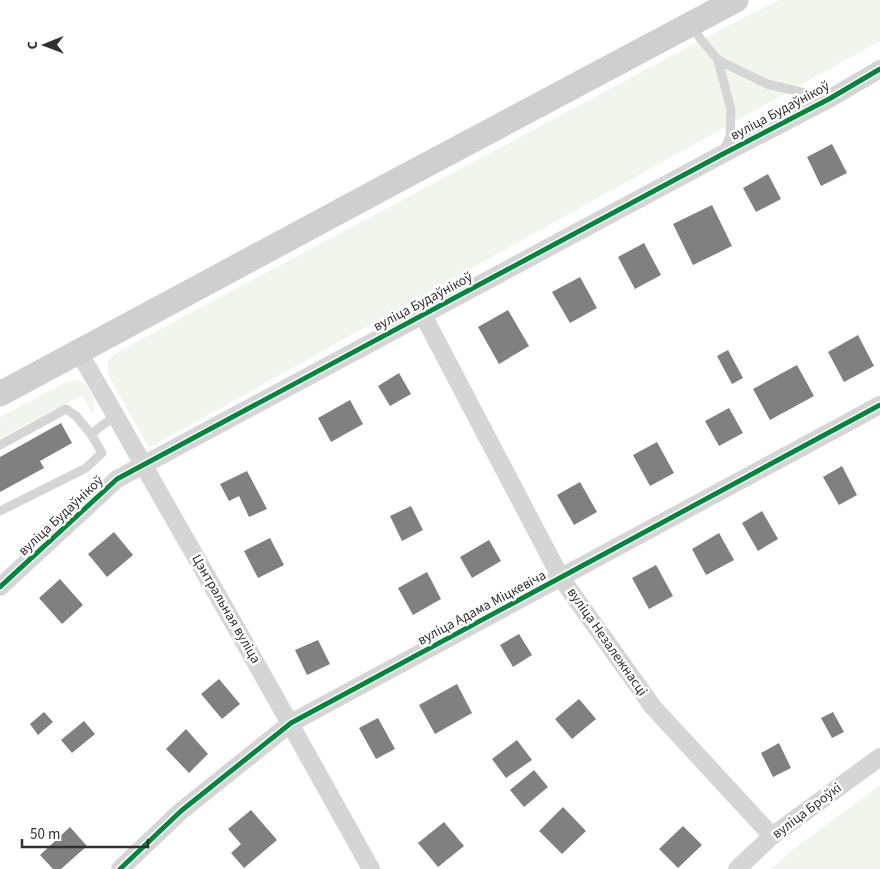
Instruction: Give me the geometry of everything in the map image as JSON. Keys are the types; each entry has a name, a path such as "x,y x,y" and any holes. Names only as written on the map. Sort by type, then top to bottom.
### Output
{"street":[{"path":"0,394 374,192 736,0"},
{"name":"вуліца Будаўнікоў","path":"0,587 117,479 829,99 880,69"},
{"name":"вуліца Незалежнасці","path":"423,315 561,578 653,707 772,836"},
{"name":"Цэнтральная вуліца","path":"78,351 291,724 371,869"},
{"name":"вуліца Адама Міцкевіча","path":"120,869 181,811 291,724 880,405"},
{"name":"вуліца Броўкі","path":"737,869 772,836 880,757"}],"lane":[{"path":"690,25 718,60 731,110 730,137 721,155"},
{"path":"718,60 767,84 829,99"},
{"path":"0,445 66,409 76,416 91,434 102,453 86,468 0,511"},
{"path":"91,434 116,415"}],"shaded area":[{"path":"779,0 880,0 880,41 149,448 108,373 108,361 114,354"},
{"path":"76,380 84,383 91,392 95,403 92,413 83,395 0,438 0,417 68,381"},
{"path":"880,785 880,869 771,869 791,851"}],"building":[{"path":"832,144 847,173 821,186 807,157"},
{"path":"768,174 781,199 756,212 743,188"},
{"path":"712,205 732,246 693,265 673,224"},
{"path":"644,243 661,275 635,289 618,257"},
{"path":"580,277 597,308 570,323 552,292"},
{"path":"508,310 529,346 499,364 478,327"},
{"path":"858,335 874,366 844,382 828,352"},
{"path":"728,350 743,378 732,384 717,356"},
{"path":"797,365 814,396 770,420 753,389"},
{"path":"399,373 411,394 390,406 378,386"},
{"path":"350,400 363,424 331,442 318,418"},
{"path":"729,408 743,433 719,446 705,421"},
{"path":"61,423 72,443 40,461 44,468 0,492 0,457"},
{"path":"657,442 674,473 650,486 633,455"},
{"path":"842,466 857,495 839,505 823,477"},
{"path":"247,471 267,509 249,517 239,496 229,501 220,484"},
{"path":"580,482 597,512 574,525 557,495"},
{"path":"411,506 423,530 402,541 390,516"},
{"path":"762,511 778,539 758,551 742,523"},
{"path":"114,532 133,555 107,577 88,554"},
{"path":"719,533 734,560 706,575 692,549"},
{"path":"270,538 284,565 258,578 244,551"},
{"path":"489,540 501,561 472,578 460,557"},
{"path":"656,565 673,596 649,609 632,578"},
{"path":"427,572 441,599 413,615 398,588"},
{"path":"60,579 83,605 62,624 39,598"},
{"path":"519,634 532,655 513,667 500,645"},
{"path":"318,640 330,664 307,675 295,650"},
{"path":"219,679 240,704 222,719 201,694"},
{"path":"457,684 472,713 435,734 419,705"},
{"path":"579,699 596,719 572,739 555,719"},
{"path":"44,712 53,722 38,735 30,724"},
{"path":"833,712 844,732 832,738 821,718"},
{"path":"378,718 395,749 376,759 359,728"},
{"path":"84,721 95,734 72,753 61,740"},
{"path":"186,729 208,754 189,773 166,749"},
{"path":"517,740 532,760 506,778 492,759"},
{"path":"779,743 791,768 773,777 761,753"},
{"path":"534,770 548,787 524,807 510,790"},
{"path":"563,807 586,831 562,854 539,831"},
{"path":"251,810 277,840 244,868 231,853 241,844 228,829"},
{"path":"444,822 464,846 438,867 418,843"},
{"path":"683,826 702,845 678,868 659,849"},
{"path":"70,827 87,846 61,869 53,869 40,855"}],"cycle path":[{"path":"0,587 117,479 829,99 880,69"},
{"path":"120,869 181,811 291,723 880,405"}]}
